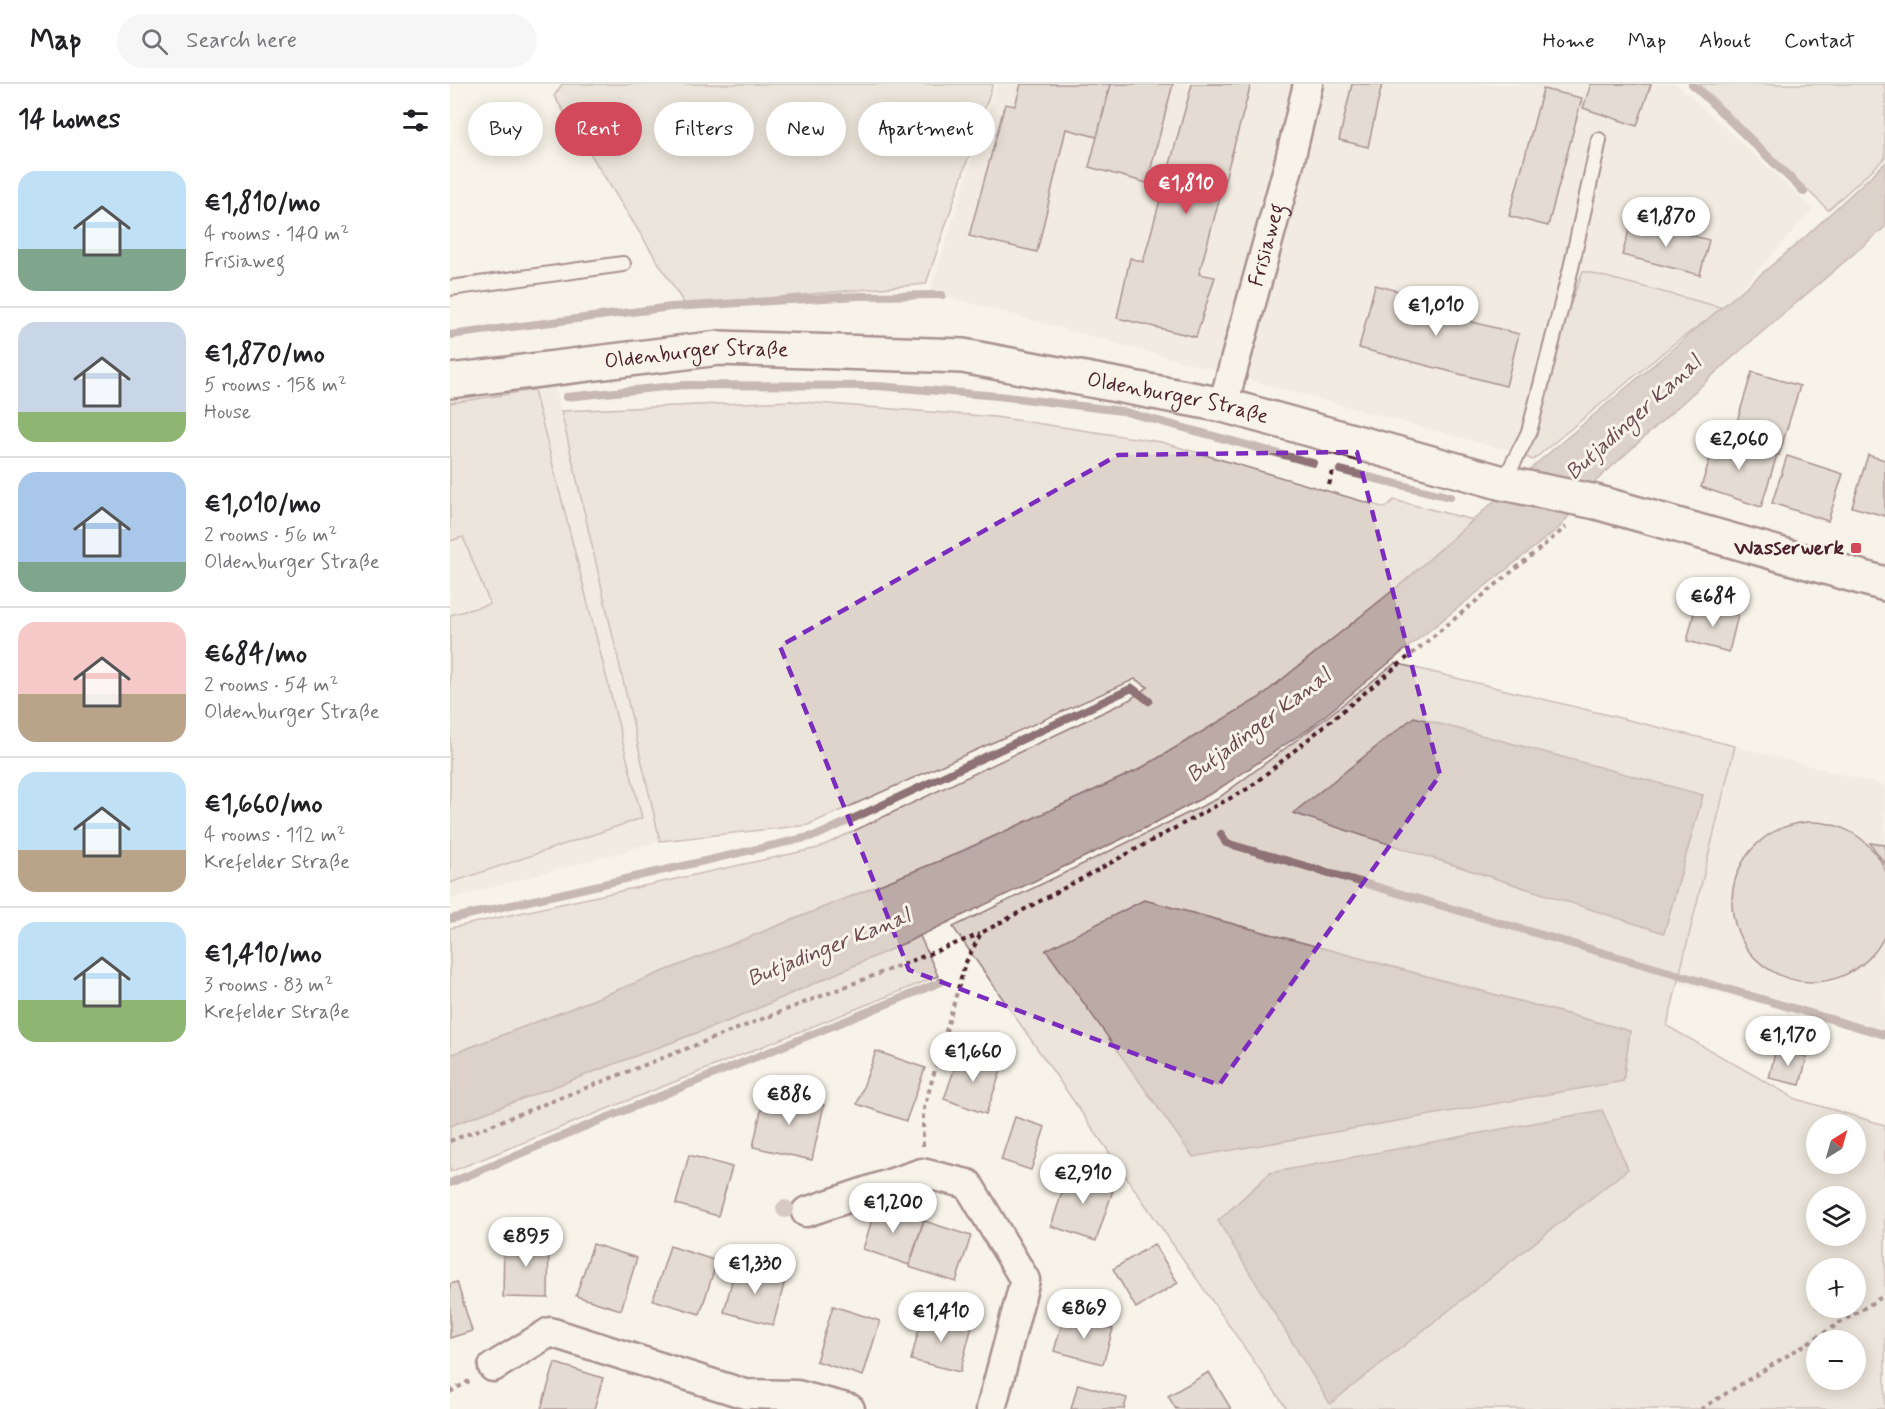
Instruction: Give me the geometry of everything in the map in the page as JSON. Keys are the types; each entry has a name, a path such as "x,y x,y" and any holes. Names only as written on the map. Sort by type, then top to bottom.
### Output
{"street":[{"name":"Frisiaweg","path":"1223,405 1288,168 1308,84"},
{"name":"Oldenburger Straße","path":"450,381 719,348 963,356 1223,405 1503,483 1596,502 1885,584"},
{"path":"806,1212 922,1173 968,1184 1025,1280 991,1409"},
{"path":"493,1367 550,1332 743,1401 797,1395 850,1409"}],"lane":[{"path":"1503,483 1529,432 1571,268 1599,140"},
{"path":"450,288 623,264"}],"path":[{"path":"450,1141 981,933 1249,788 1596,502"},
{"path":"922,1173 923,1112 965,964 981,933"},
{"path":"1701,1409 1885,1295"}],"highlighted area":[{"path":"1357,452 1440,775 1219,1085 909,970 780,646 1118,455"}],"shaded area":[{"path":"562,84 993,84 987,102 858,102 858,156 969,156 926,284 685,305 592,156 642,156 642,102 558,102 554,96"},
{"path":"996,84 1677,84 1813,209 1724,308 1513,452 930,292 973,156 995,156 995,102 990,102"},
{"path":"1699,84 1885,84 1885,158 1828,210"},
{"path":"1583,271 1724,308 1676,342 1533,460 1513,452"},
{"path":"555,385 660,841 450,899 450,883 642,818 534,391 450,403 450,398"},
{"path":"534,390 642,818 450,883 450,615 490,604 463,537 450,541 450,403"},
{"path":"791,401 995,417 1161,442 1385,508 1394,500 1473,520 1406,580 1259,698 1138,770 947,858 450,1055 450,928 818,848 1129,700 1148,687 1135,679 808,825 660,841 561,411"},
{"path":"463,537 491,604 450,615 450,541"},
{"path":"1395,663 1735,746 1667,1026 1796,1099 1847,1114 1806,1114 1806,1174 1866,1174 1866,1119 1885,1125 1885,1409 1287,1409 953,927 1217,799","holes":["1703,795 1664,932 1293,813","1144,900 1630,1031 1623,1081 1046,951"]},
{"path":"1735,746 1885,786 1885,1035 1678,983"},
{"path":"920,936 938,976 450,1172 450,1126 736,1018"}],"water":[{"name":"Butjadinger Kanal","path":"1885,163 1885,227 1734,356 1596,481 1560,527 1310,728 1214,792 1149,826 905,943 736,1018 450,1126 450,1055 947,858 1138,770 1259,698 1406,580 1537,463 1804,238"},
{"path":"1414,717 1703,795 1664,933 1293,813"},
{"path":"1144,900 1630,1031 1623,1081 1193,1157 1046,950"},
{"path":"1602,1110 1628,1169 1330,1404 1218,1221 1270,1173"}],"building":[{"path":"1021,84 1110,84 1097,137 1066,129 1037,252 969,236 991,156 995,156 995,141 1005,104 1015,106"},
{"path":"1111,84 1173,84 1147,183 1089,167"},
{"path":"1192,84 1251,84 1199,274 1215,277 1196,337 1117,318 1130,258 1143,262"},
{"path":"1352,84 1382,84 1368,147 1339,140"},
{"path":"1591,84 1651,84 1637,126 1583,108"},
{"path":"1543,89 1582,98 1548,226 1509,216"},
{"path":"1632,220 1709,240 1700,275 1622,255"},
{"path":"1375,285 1456,306 1453,317 1519,334 1506,386 1359,348"},
{"path":"1752,372 1800,386 1779,455 1731,441"},
{"path":"1717,436 1777,455 1761,507 1701,487"},
{"path":"1868,455 1885,460 1885,516 1852,507"},
{"path":"1787,456 1843,474 1828,521 1772,503"},
{"path":"1696,605 1738,615 1729,652 1687,641"},
{"path":"1812,822 1843,828 1868,846 1886,871 1886,933 1868,958 1843,976 1812,982 1781,976 1756,958 1738,933 1732,902 1738,871 1756,846 1781,828"},
{"path":"1870,843 1885,845 1885,864"},
{"path":"1776,1049 1807,1057 1800,1085 1769,1078"},
{"path":"876,1051 925,1068 906,1121 857,1104"},
{"path":"960,1053 1002,1068 986,1114 944,1099"},
{"path":"765,1092 824,1105 812,1160 753,1147"},
{"path":"1015,1117 1045,1127 1031,1170 1001,1160"},
{"path":"689,1155 732,1167 718,1216 676,1204"},
{"path":"1070,1168 1115,1184 1096,1241 1051,1226"},
{"path":"877,1204 924,1219 909,1265 863,1249"},
{"path":"924,1221 971,1236 956,1282 909,1267"},
{"path":"504,1238 549,1240 548,1298 503,1297"},
{"path":"593,1244 637,1258 621,1310 576,1296"},
{"path":"1154,1244 1178,1283 1136,1308 1113,1269"},
{"path":"670,1246 717,1261 700,1314 653,1300"},
{"path":"736,1265 786,1277 773,1325 724,1312"},
{"path":"457,1282 472,1331 450,1338 450,1284"},
{"path":"833,1306 880,1321 863,1376 816,1361"},
{"path":"923,1313 972,1326 960,1372 911,1360"},
{"path":"1064,1316 1113,1329 1103,1364 1054,1351"},
{"path":"555,1363 603,1378 594,1409 541,1409"},
{"path":"1209,1372 1231,1409 1176,1409 1168,1396"},
{"path":"1078,1384 1127,1398 1124,1409 1071,1409"}],"waterway":[{"path":"1692,84 1804,192"},
{"path":"450,335 671,307 859,296 942,295"},
{"path":"566,397 684,385 877,386 998,396 1122,411 1313,463"},
{"path":"1340,470 1450,497"},
{"path":"450,919 818,835 1132,688 1149,701"},
{"path":"1221,834 1226,843 1885,1035"},
{"path":"450,1183 941,982"}],"place":[{"name":"Wasserwerk","path":"1856,548"}]}
